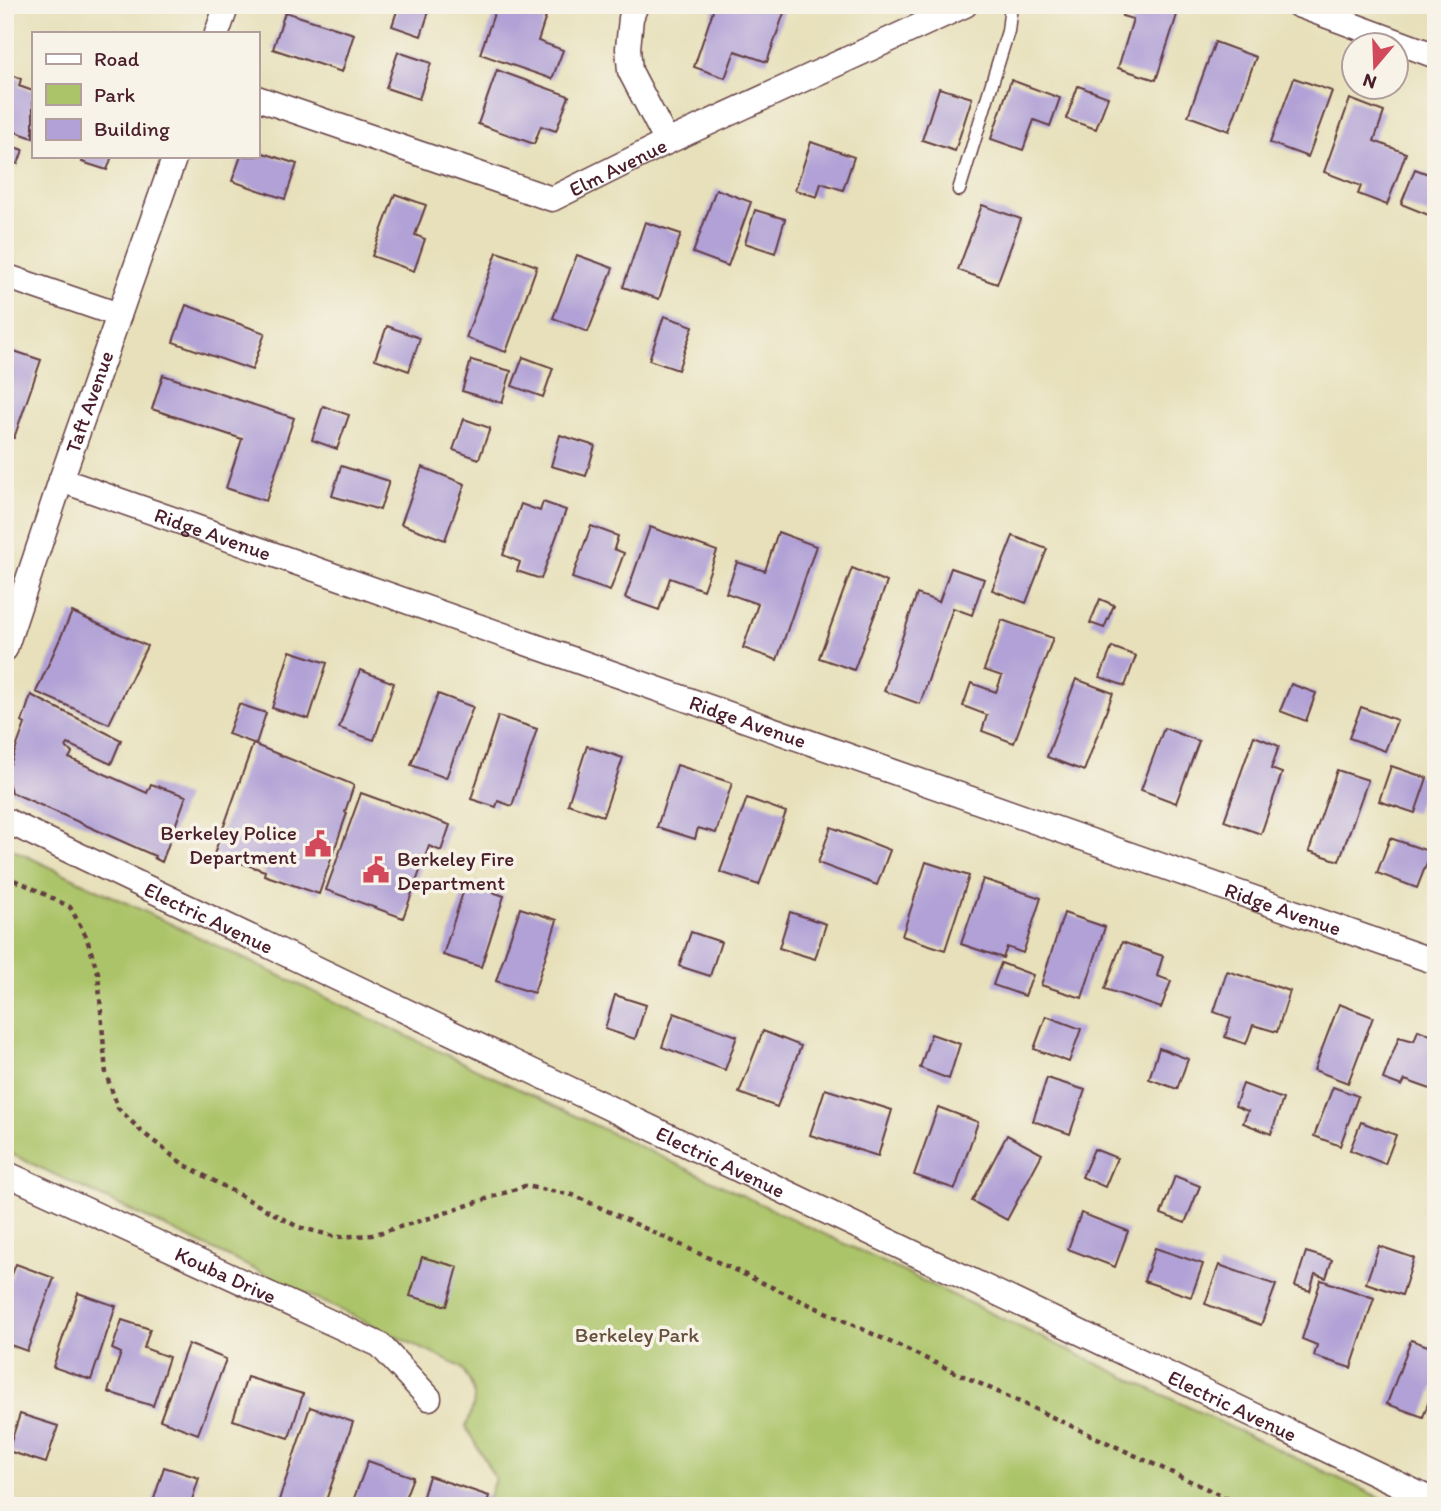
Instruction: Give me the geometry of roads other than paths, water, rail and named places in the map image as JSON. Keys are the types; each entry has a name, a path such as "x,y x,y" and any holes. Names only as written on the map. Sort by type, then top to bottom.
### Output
{"street":[{"path":"218,32 227,5"},
{"path":"636,5 631,18 628,48 630,71 667,142"},
{"name":"Elm Avenue","path":"259,99 552,199 667,142 965,5"},
{"path":"1298,5 1436,56"},
{"name":"Taft Avenue","path":"5,649 14,593 61,480 174,158"},
{"path":"5,276 119,315"},
{"name":"Ridge Avenue","path":"61,480 1436,962"},
{"name":"Electric Avenue","path":"5,820 1436,1502"},
{"name":"Kouba Drive","path":"5,1173 380,1345 429,1398"}],"lane":[{"path":"959,190 1008,31 1011,5"}],"place":[{"name":"Berkeley Police Department","path":"318,844"},
{"name":"Berkeley Fire Department","path":"376,870"}],"park label":[{"name":"Berkeley Park","path":"637,1334"}]}
